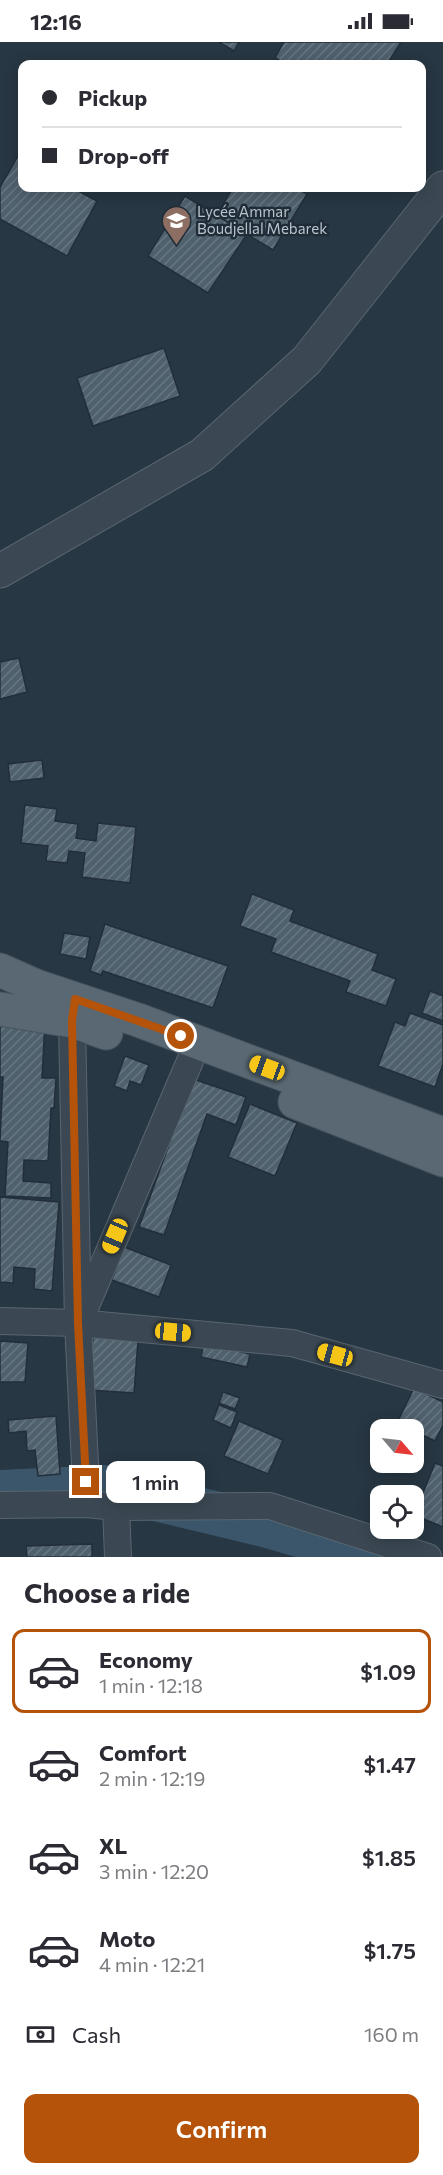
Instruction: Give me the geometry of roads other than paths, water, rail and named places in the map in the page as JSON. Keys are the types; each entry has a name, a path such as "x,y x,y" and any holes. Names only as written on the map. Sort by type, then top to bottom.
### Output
{"main road":[{"path":"0,970 36,986 74,1010 190,1061 443,1160"},
{"path":"0,1009 74,1010 149,1024 443,1134"}],"street":[{"path":"0,571 202,455 307,360 443,188"},
{"path":"74,1010 78,1323 87,1504"},
{"path":"78,1323 190,1061"},
{"path":"0,1321 78,1323 292,1344 443,1385"},
{"path":"0,1505 270,1506 428,1557"},
{"path":"116,1507 118,1557"}],"waterway":[{"path":"0,1492 106,1487 268,1526 375,1557"}],"place":[{"name":"Lycée Ammar Boudjellal Mebarek","path":"176,246"}]}
